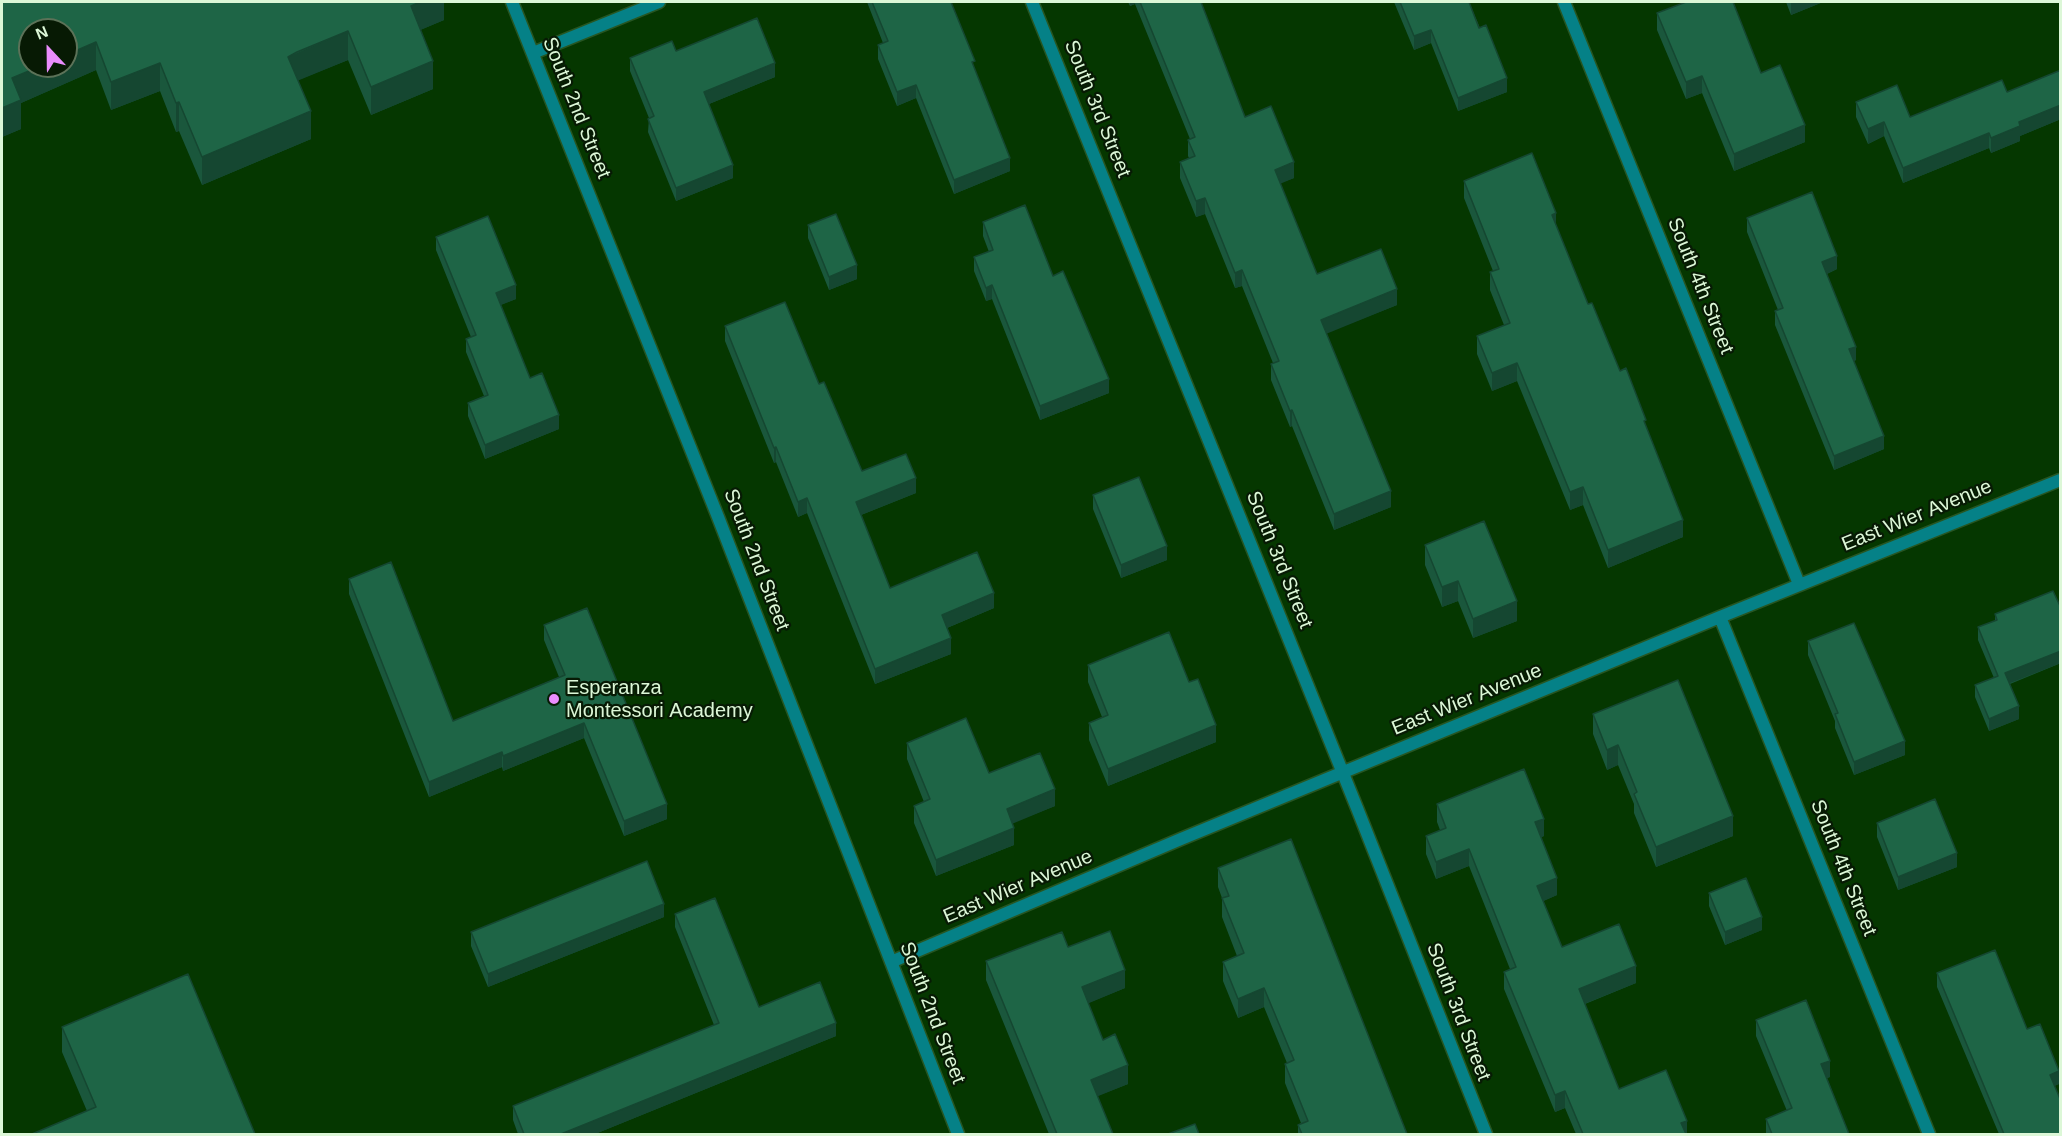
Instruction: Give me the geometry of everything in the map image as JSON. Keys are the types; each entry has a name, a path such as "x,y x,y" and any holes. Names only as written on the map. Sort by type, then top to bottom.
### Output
{"street":[{"name":"South 2nd Street","path":"512,2 715,507 958,1134"},
{"path":"533,53 659,2"},
{"name":"South 3rd Street","path":"1032,2 1486,1134"},
{"name":"South 4th Street","path":"1564,2 1799,584"},
{"name":"East Wier Avenue","path":"891,962 1799,584 2061,480"},
{"name":"South 4th Street","path":"1720,617 1929,1134"}],"building":[{"path":"2,2 420,2 411,6 433,61 371,87 348,31 297,52 288,57 311,111 202,157 160,63 111,82 96,42 78,50 78,18 18,18 18,76 12,78 21,100 2,108"},
{"path":"872,2 951,2 1010,158 954,180 916,85 897,92 878,45 888,41"},
{"path":"1140,2 1201,2 1245,117 1271,106 1294,162 1275,170 1317,274 1381,249 1397,289 1321,320 1391,491 1334,514 1271,364 1279,361 1242,270 1235,273 1205,198 1196,201 1180,162 1195,156 1188,140 1195,137"},
{"path":"1400,2 1469,2 1479,28 1486,25 1507,78 1458,98 1431,30 1414,36"},
{"path":"1686,2 1733,2 1761,73 1780,65 1805,125 1734,154 1702,76 1686,82 1657,13"},
{"path":"757,18 775,63 704,92 733,165 676,188 648,119 654,116 630,58 672,41 676,51"},
{"path":"2061,70 2061,105 2019,122 2020,126 1991,138 1989,133 1903,168 1884,122 1868,129 1856,102 1897,85 1910,117 2002,80 2007,92"},
{"path":"1532,153 1556,213 1552,215 1588,304 1592,303 1620,371 1626,368 1683,520 1608,550 1583,487 1570,492 1517,363 1492,373 1477,336 1510,323 1490,272 1499,269 1464,181"},
{"path":"1812,192 1837,256 1822,262 1856,347 1849,349 1884,436 1834,456 1775,311 1783,308 1747,218"},
{"path":"1025,205 1053,276 1063,271 1109,379 1040,406 992,285 986,288 974,257 993,250 983,222"},
{"path":"836,214 857,265 829,277 808,225"},
{"path":"488,216 516,285 496,293 530,378 542,373 559,415 485,445 468,403 488,395 466,339 476,335 436,237"},
{"path":"785,302 819,384 824,382 862,471 906,454 916,478 856,502 890,588 977,552 994,593 942,615 951,638 875,669 807,498 798,502 725,326"},
{"path":"1139,477 1167,546 1121,565 1093,495"},
{"path":"1484,521 1517,601 1473,619 1458,581 1442,587 1425,545"},
{"path":"391,562 453,721 565,675 544,625 587,608 667,804 624,821 584,723 503,756 502,752 429,782 349,579"},
{"path":"2053,591 2061,608 2061,651 2005,673 2019,706 1989,719 1975,685 1998,676 1978,627 1997,620 1995,614"},
{"path":"1854,623 1905,741 1854,762 1835,714 1838,713 1808,641"},
{"path":"1169,632 1189,682 1198,679 1216,725 1108,769 1089,723 1108,715 1088,665"},
{"path":"1678,680 1733,816 1656,847 1634,794 1637,792 1618,745 1607,750 1593,714"},
{"path":"966,718 989,773 1040,753 1055,789 1007,809 1014,828 936,860 914,806 930,799 907,743"},
{"path":"1524,769 1544,819 1535,822 1557,878 1537,886 1562,947 1619,924 1636,966 1579,989 1619,1089 1666,1070 1687,1121 1681,1123 1686,1134 1583,1134 1565,1091 1555,1095 1504,972 1516,967 1469,849 1436,862 1426,836 1446,828 1437,804"},
{"path":"1935,799 1957,853 1898,877 1877,823"},
{"path":"1291,839 1407,1134 1302,1134 1298,1125 1308,1121 1285,1064 1294,1060 1264,988 1238,999 1223,962 1244,953 1222,898 1229,896 1218,868"},
{"path":"647,861 664,904 488,974 471,932"},
{"path":"1746,878 1762,917 1725,932 1709,893"},
{"path":"715,898 759,1007 820,982 836,1023 561,1134 524,1134 513,1106 719,1023 675,914"},
{"path":"1110,931 1125,970 1082,987 1103,1040 1115,1034 1128,1065 1091,1080 1113,1134 1057,1134 986,961 1062,932 1068,947"},
{"path":"1995,950 2027,1029 2040,1024 2059,1071 2050,1075 2061,1101 2061,1134 2004,1134 1937,973"},
{"path":"188,974 255,1134 32,1134 96,1107 62,1027"},
{"path":"1806,1000 1830,1061 1821,1064 1849,1134 1772,1134 1766,1119 1792,1108 1756,1020"},
{"path":"1195,1124 1199,1134 1168,1134"}],"place":[{"name":"Esperanza Montessori Academy","path":"554,699"}]}
